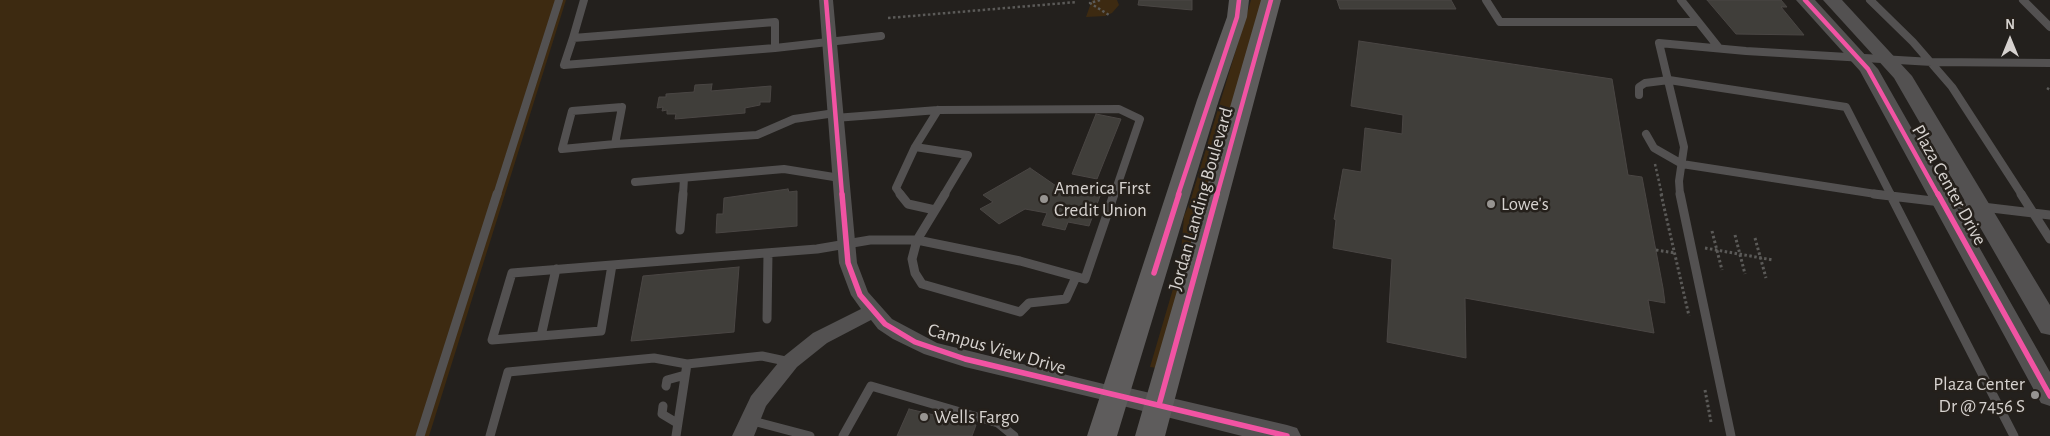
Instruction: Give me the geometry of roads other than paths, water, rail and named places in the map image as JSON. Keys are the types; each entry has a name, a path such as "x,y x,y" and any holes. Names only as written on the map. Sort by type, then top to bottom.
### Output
{"main road":[{"name":"Jordan Landing Boulevard","path":"1102,436 1205,110 1237,17 1239,0"},
{"name":"Jordan Landing Boulevard","path":"1150,436 1270,0"}],"street":[{"name":"Campus View Drive","path":"826,0 848,263 854,284 873,311 900,334 931,348 965,359 1287,436"},
{"name":"Plaza Center Drive","path":"1805,0 1868,69 2050,396"},
{"name":"Plaza Center Drive","path":"1832,0 1889,59 1902,76 2050,326"},
{"path":"746,428 767,388 790,362 820,338 873,311"}],"lane":[{"path":"420,436 559,0"},
{"path":"584,0 564,65 775,48 881,36"},
{"path":"1486,0 1500,22 1698,22"},
{"path":"1681,0 1719,48"},
{"path":"1870,0 1932,62 1952,87 2050,239"},
{"path":"2022,0 2050,27"},
{"path":"573,38 775,22 775,48"},
{"path":"1731,436 1680,194 1679,181 1684,147 1659,43 1932,62 2050,63"},
{"path":"1639,95 1639,87 1644,83 1669,80 1846,107 2014,436"},
{"path":"615,144 622,107 572,111 562,149 757,136 794,119 938,110 1119,109 1140,120 1080,278 1066,299 1030,302 1020,312 922,284 915,273 912,259 917,240 968,155 915,147"},
{"path":"935,210 908,204 896,188 915,147 938,110"},
{"path":"1646,134 1654,148 1682,164 1893,197 2035,215 2050,215"},
{"path":"635,182 784,169 840,178"},
{"path":"680,230 684,178"},
{"path":"612,265 601,331 492,340 512,273 556,269 768,253 870,240 917,240 1020,260 1080,278"},
{"path":"767,319 768,253"},
{"path":"541,336 556,269"},
{"path":"490,436 508,372 654,358 687,364 762,356 790,362"},
{"path":"676,436 687,364"},
{"path":"666,386 667,380 685,375"},
{"path":"843,436 870,386 998,423 1014,436"},
{"path":"663,406 662,414 668,420 678,423"},
{"path":"746,428 810,436"}],"place":[{"name":"America First Credit Union","path":"1044,199"},
{"name":"Lowe's","path":"1491,204"},
{"name":"Plaza Center Dr @ 7456 S","path":"2035,395"},
{"name":"Wells Fargo","path":"924,417"}]}
